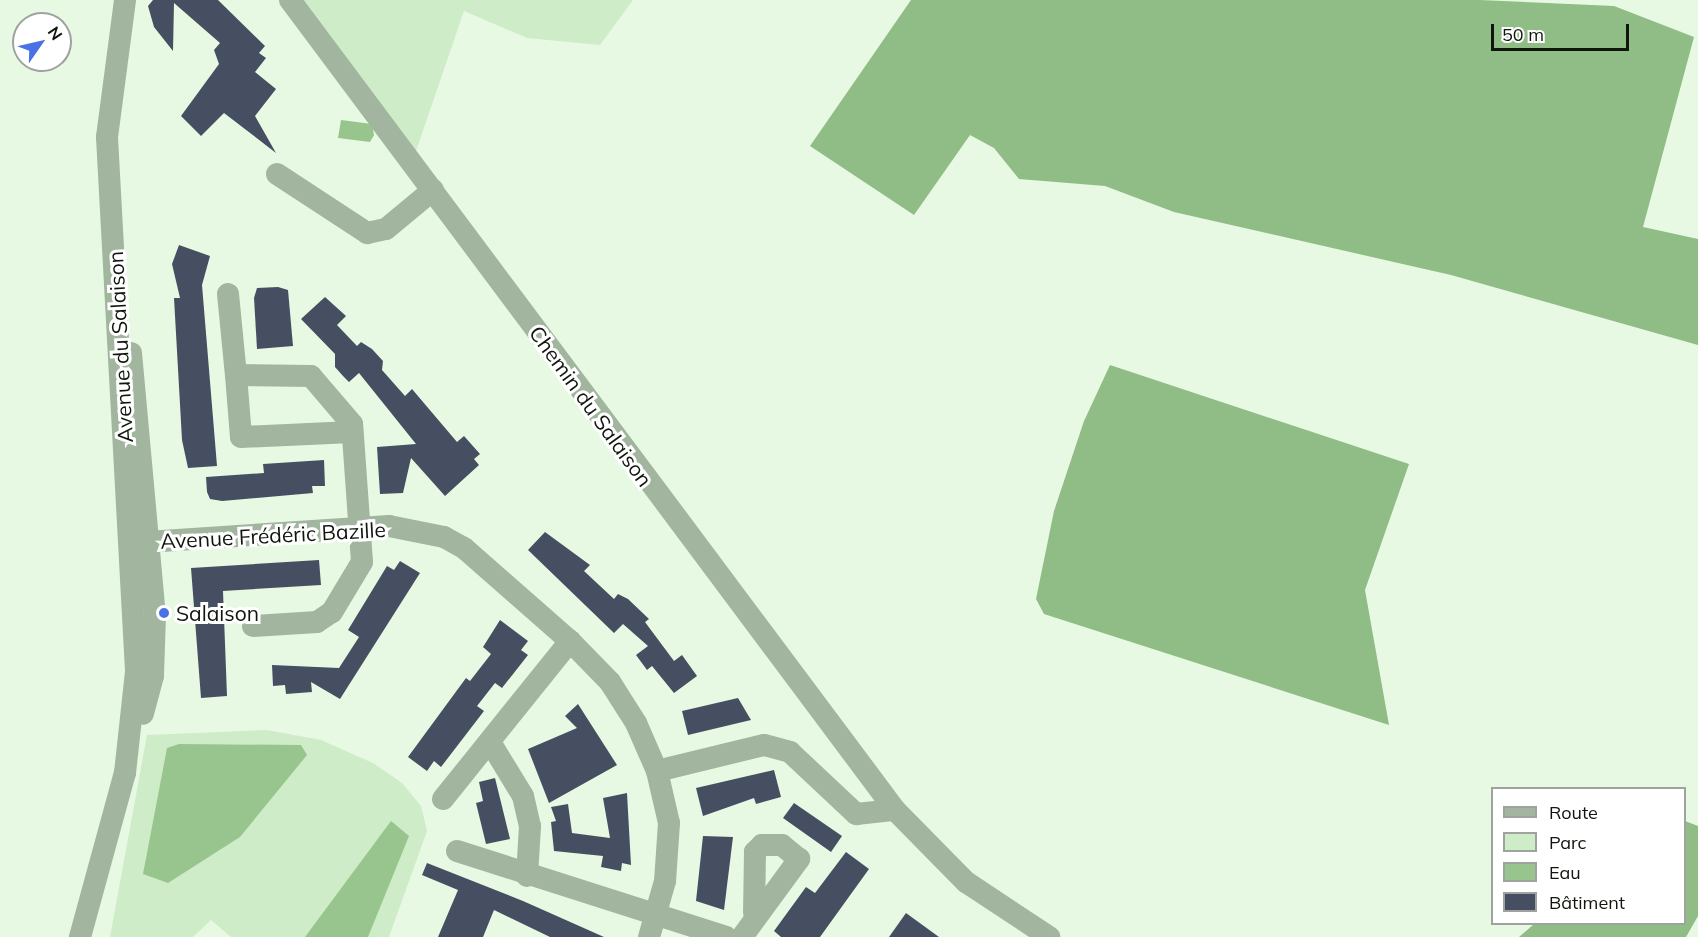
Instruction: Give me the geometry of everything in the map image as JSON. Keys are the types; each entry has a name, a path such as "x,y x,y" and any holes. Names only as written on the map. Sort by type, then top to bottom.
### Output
{"street":[{"name":"Avenue du Salaison","path":"80,937 129,752 147,704 155,652 141,543 139,405 114,239 107,137 125,0"},
{"name":"Chemin du Salaison","path":"290,0 896,810 966,882 1049,937"},
{"path":"277,174 367,233 386,229 433,190"},
{"path":"228,294 241,437 352,432"},
{"path":"236,375 311,376 352,424 357,527 362,562 332,612 317,622 253,626"},
{"name":"Avenue Frédéric Bazille","path":"141,543 357,527 444,537 508,582 610,682 657,771 669,823 657,915 649,937"},
{"path":"443,799 570,641"},
{"path":"490,742 523,796 530,826 527,876"},
{"path":"657,771 764,745 790,752 856,814 896,810"},
{"path":"457,851 527,876 726,937"},
{"path":"742,937 754,913"}],"green space":[{"path":"300,0 633,0 600,45 527,38 464,11 416,151"},
{"path":"267,730 321,740 373,763 402,783 421,806 427,831 389,937 231,937 211,920 193,937 110,937 147,735"}],"shaded area":[{"path":"911,0 1480,0 1614,6 1694,37 1643,227 1698,239 1698,345 1451,275 1174,212 1105,186 1019,179 994,148 970,135 914,215 810,146"},
{"path":"1110,365 1409,464 1365,590 1389,725 1044,614 1036,599 1054,511 1084,421"},
{"path":"1686,821 1698,826 1698,916 1686,937 1519,937 1533,925 1686,925"}],"water":[{"path":"341,120 372,124 374,135 370,142 338,138"},
{"path":"179,744 301,745 307,755 240,837 168,883 143,874 167,748"},
{"path":"391,821 409,836 368,937 305,937"}],"building":[{"path":"153,0 218,0 265,46 259,53 266,58 255,72 276,89 255,116 276,153 224,113 201,136 181,116 219,64 214,50 220,43 174,3 173,51 154,27 148,6"},
{"path":"179,245 210,256 202,285 217,466 188,468 182,440 174,298 180,298 172,264"},
{"path":"278,287 288,290 293,346 257,349 254,298 257,288"},
{"path":"325,297 346,316 337,325 357,346 361,342 372,349 383,361 382,370 405,396 412,389 457,442 464,436 480,454 474,459 479,465 445,496 411,458 403,493 380,494 377,447 416,444 359,373 349,382 343,376 335,367 335,354 301,319"},
{"path":"324,460 325,486 312,486 313,493 222,501 210,499 207,492 206,477 264,473 263,464"},
{"path":"545,532 590,565 584,571 614,599 618,594 628,599 649,619 645,622 674,661 682,655 697,676 674,693 652,666 647,670 636,655 648,646 623,624 614,633 528,550"},
{"path":"319,560 321,585 223,591 227,696 201,698 191,568"},
{"path":"400,561 420,573 340,699 311,682 312,692 286,694 285,685 273,686 272,665 339,668 359,637 348,630 387,566 394,570"},
{"path":"500,620 528,641 521,650 528,655 502,688 495,683 477,706 484,711 441,767 434,761 427,771 408,757 466,678 470,681 491,654 483,647"},
{"path":"738,698 751,720 688,735 682,711"},
{"path":"578,704 617,765 549,803 528,749 577,728 565,716"},
{"path":"774,770 781,797 756,804 754,798 703,816 696,788"},
{"path":"495,778 510,839 486,844 476,803 483,801 479,782"},
{"path":"627,793 631,865 622,863 621,871 601,867 603,856 554,851 551,822 556,821 551,807 568,804 572,833 610,838 603,798"},
{"path":"794,803 842,836 831,852 783,818"},
{"path":"703,836 733,837 724,910 696,901"},
{"path":"846,852 869,869 820,937 781,937 774,931 806,887 815,893"},
{"path":"427,863 523,901 604,937 550,937 494,910 483,937 438,937 458,890 422,875"},
{"path":"906,913 939,937 889,937"}],"place":[{"name":"Salaison","path":"164,613"}]}
